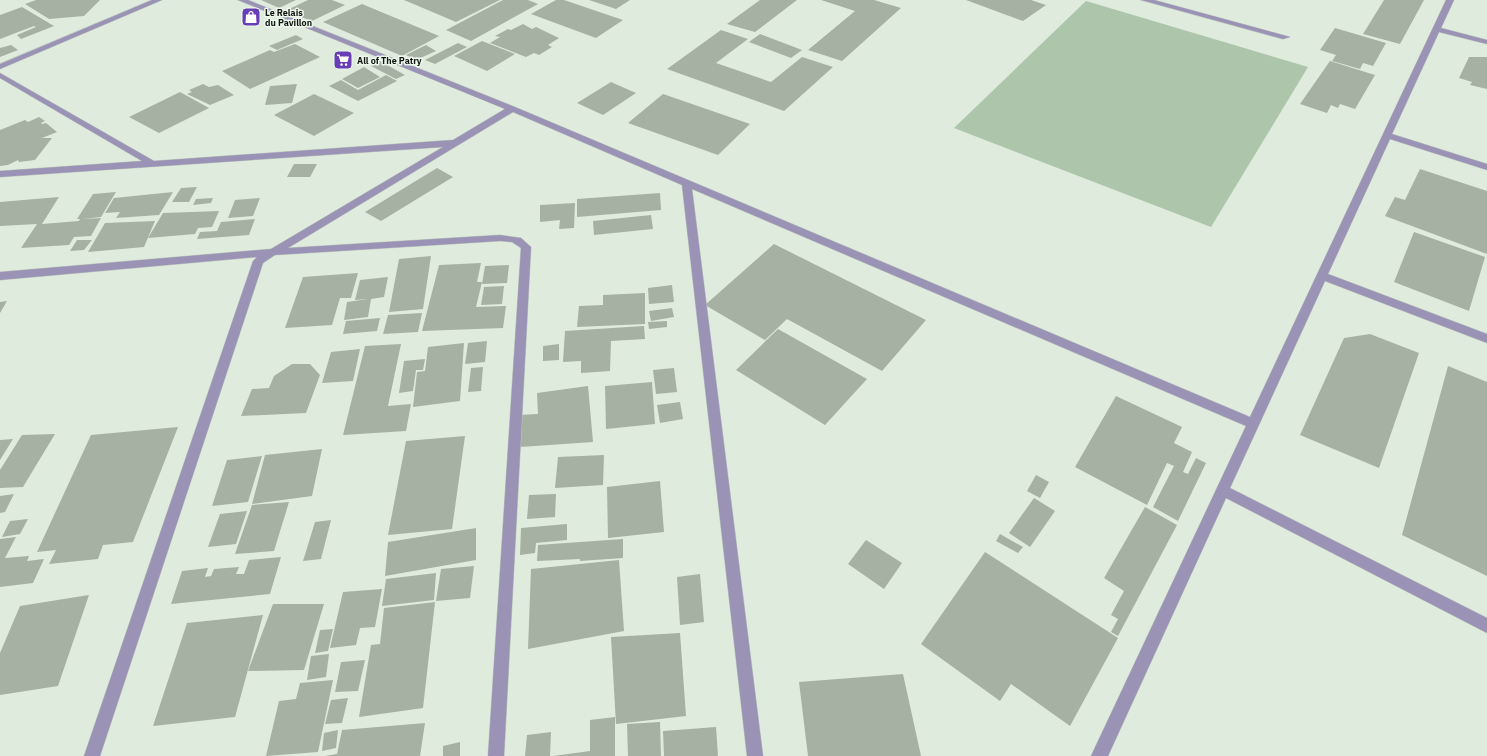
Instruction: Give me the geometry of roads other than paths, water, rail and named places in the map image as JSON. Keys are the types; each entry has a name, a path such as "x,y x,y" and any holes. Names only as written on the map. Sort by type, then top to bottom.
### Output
{"street":[{"path":"0,67 158,0"},
{"path":"242,0 512,109 1253,424"},
{"path":"1145,0 1286,37"},
{"path":"1099,756 1450,0"},
{"path":"1437,29 1487,42"},
{"path":"0,75 153,164"},
{"path":"92,756 258,261 512,109"},
{"path":"1387,135 1487,167"},
{"path":"0,174 456,143"},
{"path":"687,184 755,756"},
{"path":"0,276 274,252 500,238 514,238 520,241 526,247 496,756"},
{"path":"1322,276 1487,339"},
{"path":"1222,490 1487,626"}],"place":[{"name":"Le Relais du Pavillon","path":"251,17"},
{"name":"All of The Patry","path":"343,60"}]}
